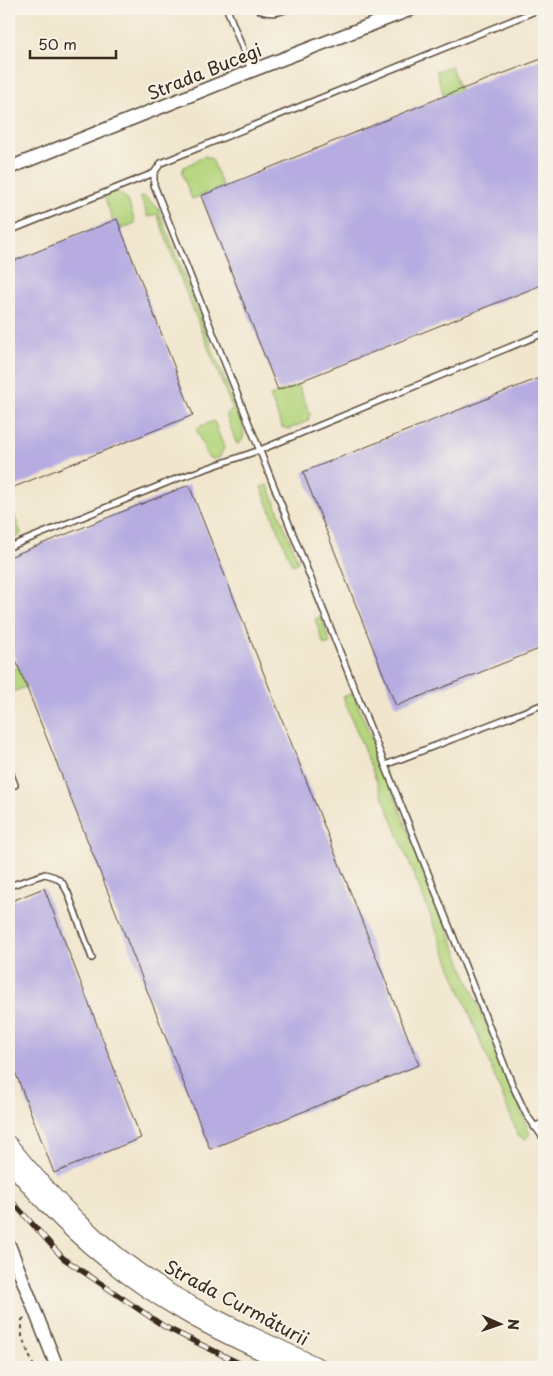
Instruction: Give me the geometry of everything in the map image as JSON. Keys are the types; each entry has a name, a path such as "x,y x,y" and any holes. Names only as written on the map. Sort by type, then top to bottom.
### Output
{"main road":[{"name":"Strada Curmăturii","path":"9,1143 68,1211 132,1266 208,1313 322,1367"},
{"name":"Strada Curmăturii","path":"9,1162 47,1208 87,1246 136,1282 185,1314 292,1367"}],"street":[{"name":"Strada Bucegi","path":"9,168 412,9"},
{"path":"9,1244 57,1367"}],"lane":[{"path":"227,9 251,71"},
{"path":"257,9 274,13 287,9"},
{"path":"540,9 161,163 154,174 154,185 512,1084 526,1114 544,1139"},
{"path":"9,231 154,174"},
{"path":"9,547 176,479 260,450 544,333"},
{"path":"385,766 544,704"},
{"path":"9,769 15,786"},
{"path":"9,886 45,874 55,877 62,882 68,893 92,958"},
{"path":"534,1127 544,1122"}],"path":[{"path":"34,1367 22,1337 22,1320 35,1311"}],"green space":[{"path":"451,66 460,91 444,96 436,71"},
{"path":"205,156 212,159 223,187 192,199 182,173 184,167"},
{"path":"114,191 126,199 131,208 135,223 121,229 117,220 113,221 104,196"},
{"path":"144,196 158,208 240,420 244,435 239,444 236,443 226,414 233,410 157,214 148,217 140,197"},
{"path":"298,385 310,414 308,421 289,429 282,427 270,396"},
{"path":"214,421 224,448 219,458 212,459 207,456 196,428"},
{"path":"268,485 298,561 292,565 261,487"},
{"path":"9,504 21,533 19,536 9,540"},
{"path":"321,616 330,643 324,645 315,619"},
{"path":"19,667 26,687 9,693 9,671"},
{"path":"353,693 530,1134 525,1140 518,1135 343,697"}],"building":[{"path":"544,58 544,284 278,390 201,196 444,96"},
{"path":"117,219 193,415 9,489 9,263"},
{"path":"544,376 544,647 396,706 303,472"},
{"path":"189,485 419,1065 210,1149 9,643 9,557"},
{"path":"44,888 141,1138 54,1173 9,1056 9,902"}],"railway":[{"path":"9,1198 63,1258 165,1327 247,1367"}]}
